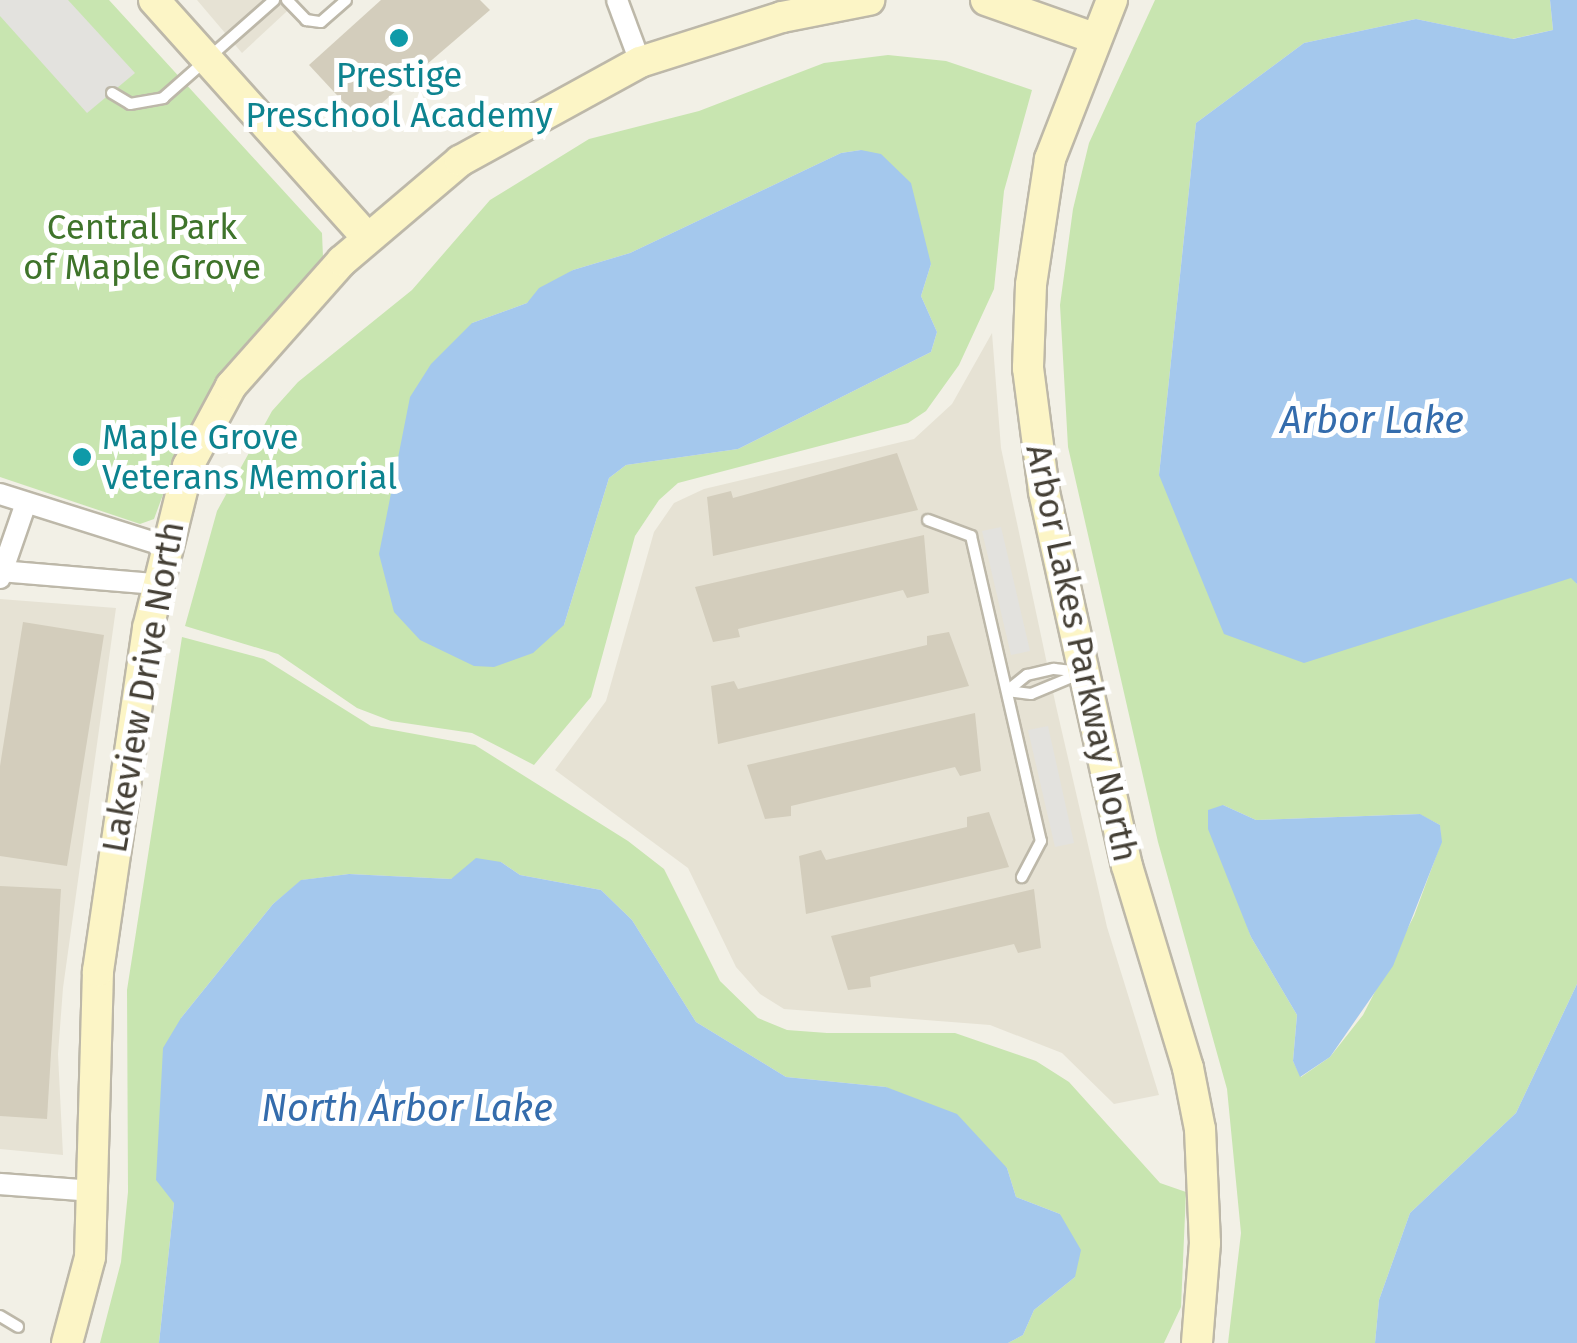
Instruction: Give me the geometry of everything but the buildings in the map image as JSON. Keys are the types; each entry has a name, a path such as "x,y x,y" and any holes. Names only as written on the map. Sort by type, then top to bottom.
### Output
{"street":[{"path":"154,0 367,237"},
{"path":"617,0 640,62"},
{"name":"Lakeview Drive North","path":"67,1343 90,1257 98,970 156,584 188,466 231,386 290,313 367,237 460,160 640,62 766,21 869,0"},
{"path":"986,0 1094,38"},
{"name":"Arbor Lakes Parkway North","path":"1112,0 1050,159 1030,285 1029,352 1035,442 1084,672 1128,866 1188,1068 1200,1129 1205,1228 1197,1343"},
{"path":"0,494 165,546"},
{"path":"26,503 1,574 156,584"},
{"path":"0,1184 94,1191"},
{"name":"Arbor Lakes Parkway North","path":"1187,1343 1198,1309"}],"lane":[{"path":"112,92 130,104 150,105 210,59 274,0"},
{"path":"287,0 306,20 321,22 346,0"},
{"path":"928,520 971,536 1041,841 1022,878"},
{"path":"1008,691 1040,672 1084,672"},
{"path":"1008,691 1031,694 1084,672"},
{"path":"0,1316 18,1327"}],"shaded area":[{"path":"0,0 68,0 135,73 87,113 0,16"},
{"path":"197,0 299,0 242,53"},
{"path":"992,333 1001,448 1056,706 1107,927 1159,1095 1114,1104 1062,1053 990,1025 784,1009 760,994 736,967 688,868 555,770 606,701 654,532 674,503 704,489 914,439 952,404"},
{"path":"1001,527 1030,651 1011,655 982,531"},
{"path":"0,599 116,608 63,988 58,1054 63,1155 0,1149"},
{"path":"1048,726 1074,843 1055,847 1028,730"}],"green space":[{"name":"Central Park of Maple Grove","path":"0,0 109,0 322,233 323,257 228,366 182,443 154,519 140,524 0,477"},
{"path":"1155,0 1550,0 1553,30 1512,39 1416,19 1304,43 1196,123 1159,475 1572,577 1577,584 1577,984 1516,1113 1410,1213 1379,1300 1375,1343 1228,1343 1241,1233 1227,1089 1158,842 1068,447 1060,305 1073,209 1089,143","holes":["1223,805 1256,820 1419,814 1440,825 1441,843 1414,916 1363,1015 1330,1057 1301,1077 1293,1061 1297,1015 1251,937 1237,895"]},
{"path":"888,55 946,61 1032,90 1004,191 994,289 959,365 926,411 908,423 678,483 659,500 635,536 591,697 534,765 472,733 391,721 357,708 278,654 185,626 217,511 272,411 298,382 412,290 490,200 589,139 699,111 824,63","holes":["861,150 931,264 921,296 937,332 931,352 738,449 626,465 609,478 564,625 472,323 527,303 573,270 630,253 841,153"]},
{"path":"182,637 264,659 371,726 475,745 628,841 664,869 720,981 758,1018 787,1030 955,1033 1036,1061 1069,1082 1160,1183 1186,1192 1181,1307 1164,1343 1008,1343 1023,1335 1034,1310 1075,1277 1060,1214 1016,1197 1007,1168 886,1087 786,1077 696,1022 632,920 601,890 520,875 501,862 451,879 349,874 302,880 273,904 181,1018 174,1203 159,1343 100,1343 121,1262 128,1192 127,990"}],"water":[{"name":"Arbor Lake","path":"1550,0 1577,0 1577,584 1571,578 1304,663 1224,634 1159,475 1196,123 1304,43 1416,19 1513,39 1553,30"},
{"path":"861,150 881,154 911,183 931,264 921,296 937,332 931,352 738,449 626,465 609,478 564,625 533,653 494,667 474,666 420,640 394,612 379,554 410,397 431,364 472,323 527,303 539,288 573,270 630,253 841,153"},
{"path":"1223,805 1256,820 1420,814 1440,825 1442,842 1393,966 1330,1057 1300,1077 1293,1061 1297,1015 1251,937 1208,829 1208,810"},
{"name":"North Arbor Lake","path":"476,858 501,862 520,875 601,890 632,920 696,1022 786,1077 886,1087 957,1114 1007,1168 1016,1197 1060,1214 1081,1250 1075,1277 1034,1310 1023,1335 1008,1343 159,1343 174,1203 156,1180 163,1048 181,1018 273,904 301,880 349,874 451,879"},
{"path":"1577,984 1577,1343 1375,1343 1379,1300 1410,1213 1516,1113"}],"place":[{"name":"Prestige Preschool Academy","path":"399,38"},
{"name":"Maple Grove Veterans Memorial","path":"82,457"}]}
